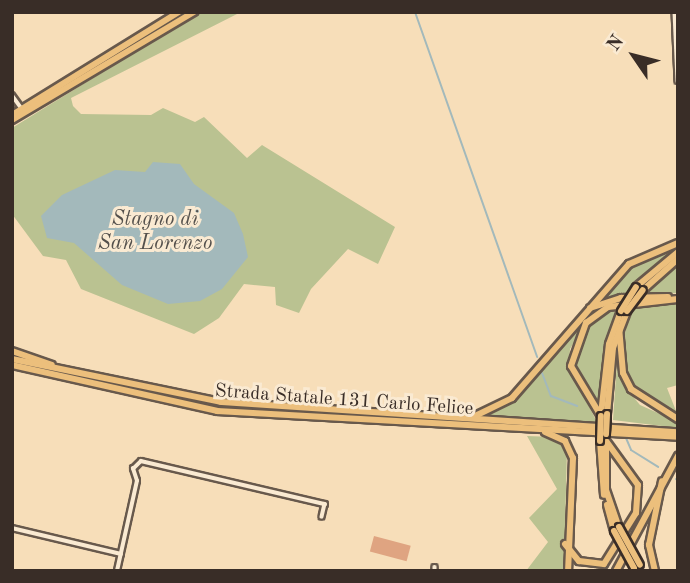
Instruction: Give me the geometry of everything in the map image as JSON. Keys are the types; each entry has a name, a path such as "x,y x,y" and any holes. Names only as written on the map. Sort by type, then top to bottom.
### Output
{"highway":[{"path":"14,118 23,106 179,12"},
{"path":"14,118 194,12"},
{"path":"450,418 499,408 629,264 678,243"},
{"path":"638,569 616,529 606,490 604,415 609,344 624,311 639,288 678,252"},
{"path":"639,288 678,259"},
{"path":"588,308 621,298 678,298"},
{"path":"604,415 571,366 586,323 608,307 678,298"},
{"path":"604,415 624,311"},
{"path":"620,327 621,363 631,389 678,419"},
{"path":"12,351 63,371"},
{"name":"Strada Statale 131 Carlo Felice","path":"12,359 221,402 678,434"},
{"name":"Strada Statale 131 Carlo Felice","path":"12,368 217,411 678,434"},
{"path":"530,428 558,436 571,448 565,544 568,571"},
{"path":"565,544 579,561 604,564 636,513 638,485 604,439"},
{"path":"616,571 664,473 678,456"},
{"path":"655,571 649,545 664,473"}],"street":[{"path":"675,12 678,81"},
{"path":"12,95 23,106"},
{"path":"12,105 23,106"},
{"path":"117,571 137,481 133,469 141,461 325,504 322,517"},
{"path":"12,528 121,554"}],"green space":[{"path":"200,12 241,12 71,98 73,106 81,114 151,115 163,108 195,122 204,117 247,158 262,145 395,227 378,264 348,249 311,289 299,313 276,305 275,287 244,284 219,318 194,334 81,289 66,260 43,256 12,214 12,128"},
{"path":"678,246 626,296 599,300 629,268"},
{"path":"678,262 678,293 643,295 661,276"},
{"path":"614,301 619,302 591,314 570,349 569,368 597,422 487,417 527,384 590,311"},
{"path":"678,303 678,385 667,388 678,416 653,406 630,384 621,348 629,317 616,316 608,336 600,406 575,362 590,323 611,308"},
{"path":"617,362 622,383 640,405 678,422 678,428 613,420"},
{"path":"527,436 553,437 567,449 564,571 526,571 548,542 529,518 557,489"}],"water":[{"name":"Stagno di San Lorenzo","path":"153,162 180,164 194,184 234,213 243,234 248,257 222,289 200,301 168,304 122,285 74,243 47,238 41,216 62,195 115,170 145,172"}],"building":[{"path":"374,536 411,546 407,561 370,551"}],"waterway":[{"path":"415,12 537,357"},
{"path":"542,373 551,396 577,406"},
{"path":"626,438 631,450 658,467"}]}
